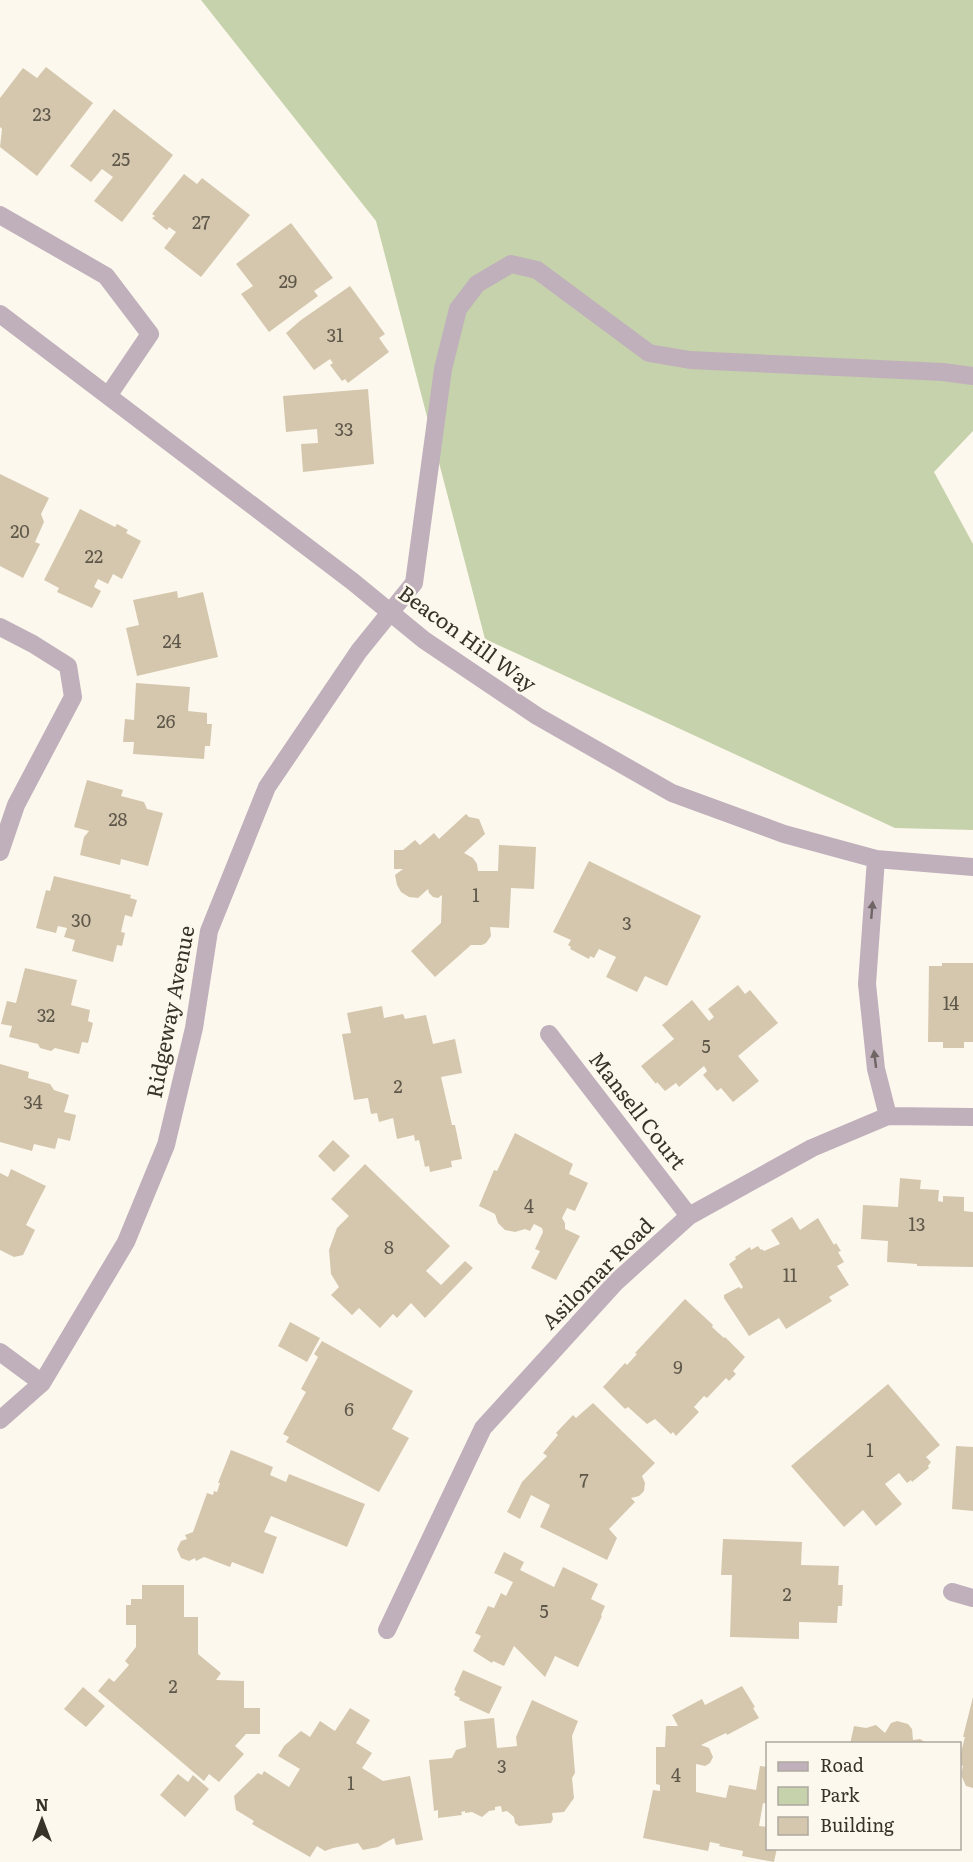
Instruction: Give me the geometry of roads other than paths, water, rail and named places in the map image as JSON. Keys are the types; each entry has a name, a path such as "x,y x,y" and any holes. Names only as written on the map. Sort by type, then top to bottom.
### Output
{"street":[{"path":"0,214 106,276 150,334 108,396"},
{"name":"Ridgeway Avenue","path":"0,1420 42,1383 126,1242 166,1145 194,1028 209,932 267,787 359,651 414,583 443,369 458,309 477,284 511,264 537,270 649,352 690,360 943,372 973,376"},
{"name":"Beacon Hill Way","path":"0,314 352,581 424,640 537,716 672,793 784,834 876,859 973,867"},
{"path":"0,627 68,666 73,697 16,805 0,852"},
{"path":"876,859 867,984 876,1069 888,1116"},
{"name":"Mansell Court","path":"549,1034 689,1216"},
{"name":"Asilomar Road","path":"387,1630 483,1428 616,1282 689,1216 812,1148 888,1116 973,1117"},
{"path":"0,1352 42,1383"},
{"path":"952,1592 973,1598"}]}
